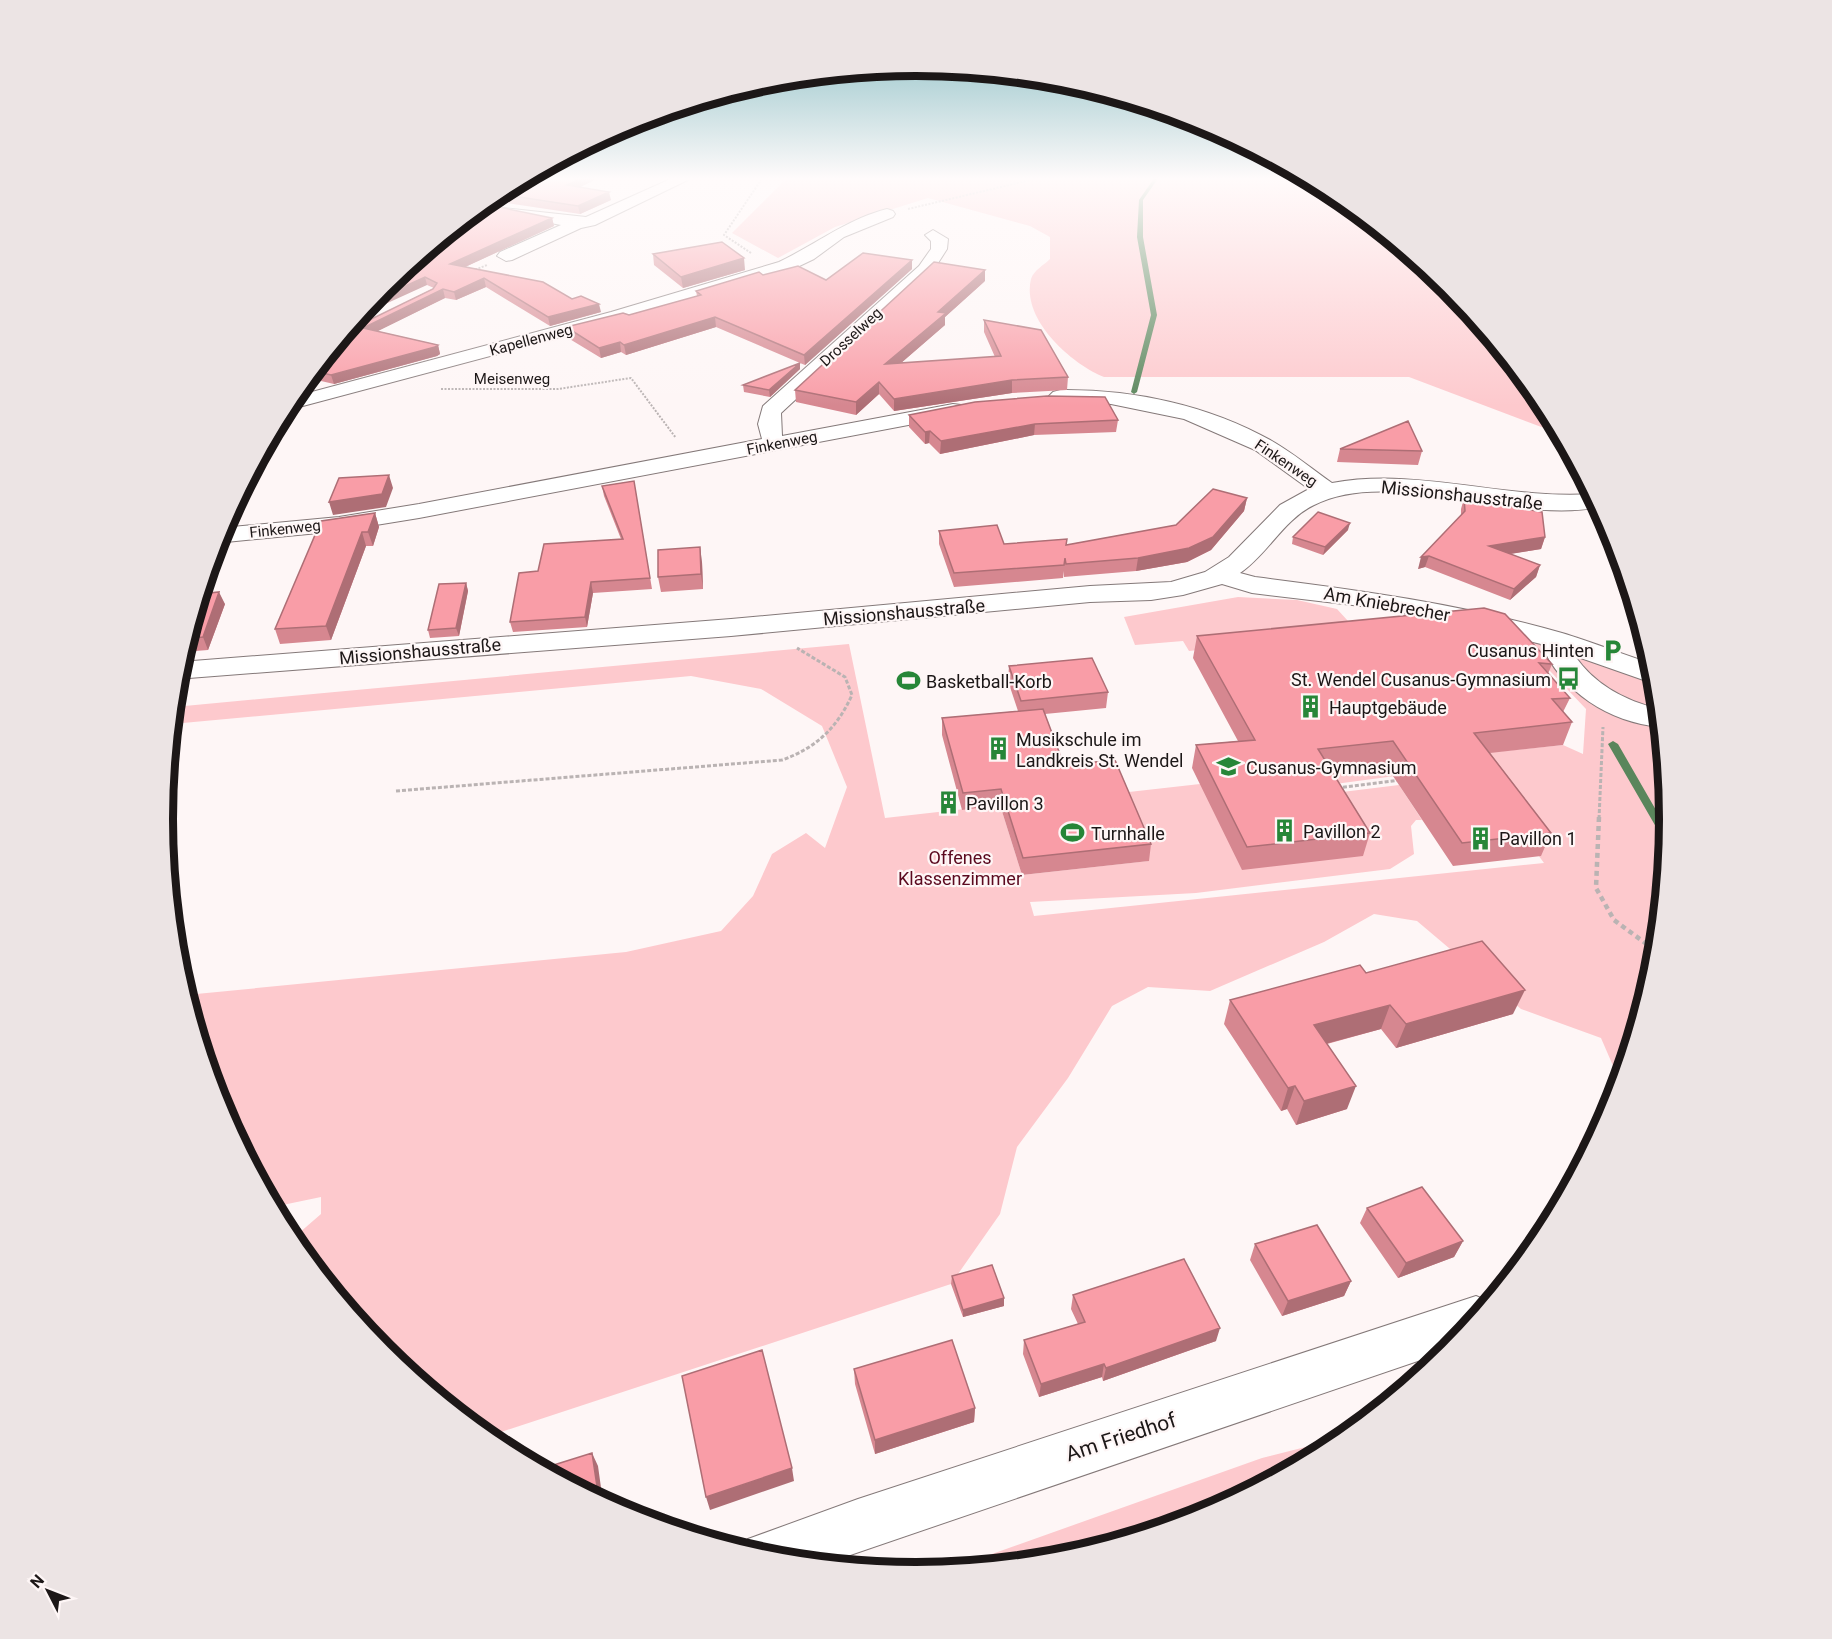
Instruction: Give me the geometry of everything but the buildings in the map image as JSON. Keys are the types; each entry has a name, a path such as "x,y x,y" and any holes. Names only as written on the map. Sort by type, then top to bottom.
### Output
{"street":[{"path":"506,256 511,253"},
{"name":"Kapellenweg","path":"302,401 675,300 785,266 810,253"},
{"name":"Drosselweg","path":"776,444 770,436 768,424 771,411 925,270 936,253"},
{"name":"Finkenweg","path":"1035,398 1102,398 1146,404 1181,413 1229,429 1264,445 1326,490"},
{"name":"Finkenweg","path":"230,535 339,524 974,406"},
{"name":"Missionshausstraße","path":"188,670 1092,594 1165,591 1189,586 1220,575 1244,556 1294,505 1326,490 1389,484 1530,504 1587,501"},
{"name":"Am Kniebrecher","path":"1220,575 1252,585 1406,605 1553,639 1644,671"},
{"path":"1553,639 1568,667 1593,692 1626,711 1652,716"},
{"name":"Am Friedhof","path":"787,1551 1461,1324"}],"path":[{"path":"752,253 785,266"},
{"path":"469,273 506,256"},
{"name":"Meisenweg","path":"394,377 402,383 436,388 493,391 558,389 631,378 693,460"},
{"path":"396,791 782,760 804,754 842,720 852,695 844,677 810,654 742,625"},
{"path":"1610,703 1603,712 1596,888 1614,920 1648,945"},
{"path":"1335,788 1406,780"}],"green space":[{"path":"770,253 786,253 778,258"},
{"path":"1050,253 1397,253 1441,294 1475,330 1505,367 1548,429 1409,377 1104,377 1091,371 1064,351 1041,325 1034,310 1030,294 1031,279 1037,270 1050,259"},
{"path":"1238,597 1297,600 1337,609 1359,633 1189,651 1183,641 1135,645 1124,617"},
{"name":"Offenes Klassenzimmer","path":"1515,634 1645,677 1653,723 1657,771 1659,820 1657,868 1653,916 1645,964 1634,1012 1615,1071 1601,1038 1521,1009 1417,921 1374,914 1324,942 1210,991 1148,987 1112,1006 1068,1078 1017,1147 1000,1214 951,1284 498,1433 426,1378 391,1345 357,1309 299,1233 321,1214 321,1197 282,1205 250,1148 230,1104 212,1058 194,994 626,952 721,931 753,896 772,854 806,833 825,848 847,787 822,726 761,689 691,676 179,723 182,706 849,644 885,818 1000,805 1022,875 1148,861 1120,793 1200,784 1326,794 1399,785 1422,820 1416,820 1411,826 1414,854 1390,869 1196,893 1030,902 1034,916 1544,863 1481,777 1434,758 1563,745 1583,754 1586,709"},
{"path":"1418,761 1425,772 1320,786 1264,776"},
{"path":"1593,1124 1580,1152 1579,1144"},
{"path":"1318,1444 1245,1486 1155,1523 1061,1548 975,1560 1262,1458"}],"waterway":[{"path":"1134,392 1154,315 1143,253"},
{"path":"1613,744 1659,823"}],"place":[{"name":"Cusanus Hinten","path":"1612,650"},
{"name":"St. Wendel Cusanus-Gymnasium","path":"1569,679"},
{"name":"Basketball-Korb","path":"908,681"},
{"name":"Hauptgebäude","path":"1311,707"},
{"name":"Musikschule im Landkreis St. Wendel","path":"998,749"},
{"name":"Cusanus-Gymnasium","path":"1228,767"},
{"name":"Pavillon 3","path":"948,803"},
{"name":"Pavillon 2","path":"1285,831"},
{"name":"Turnhalle","path":"1073,833"},
{"name":"Pavillon 1","path":"1481,838"}]}
